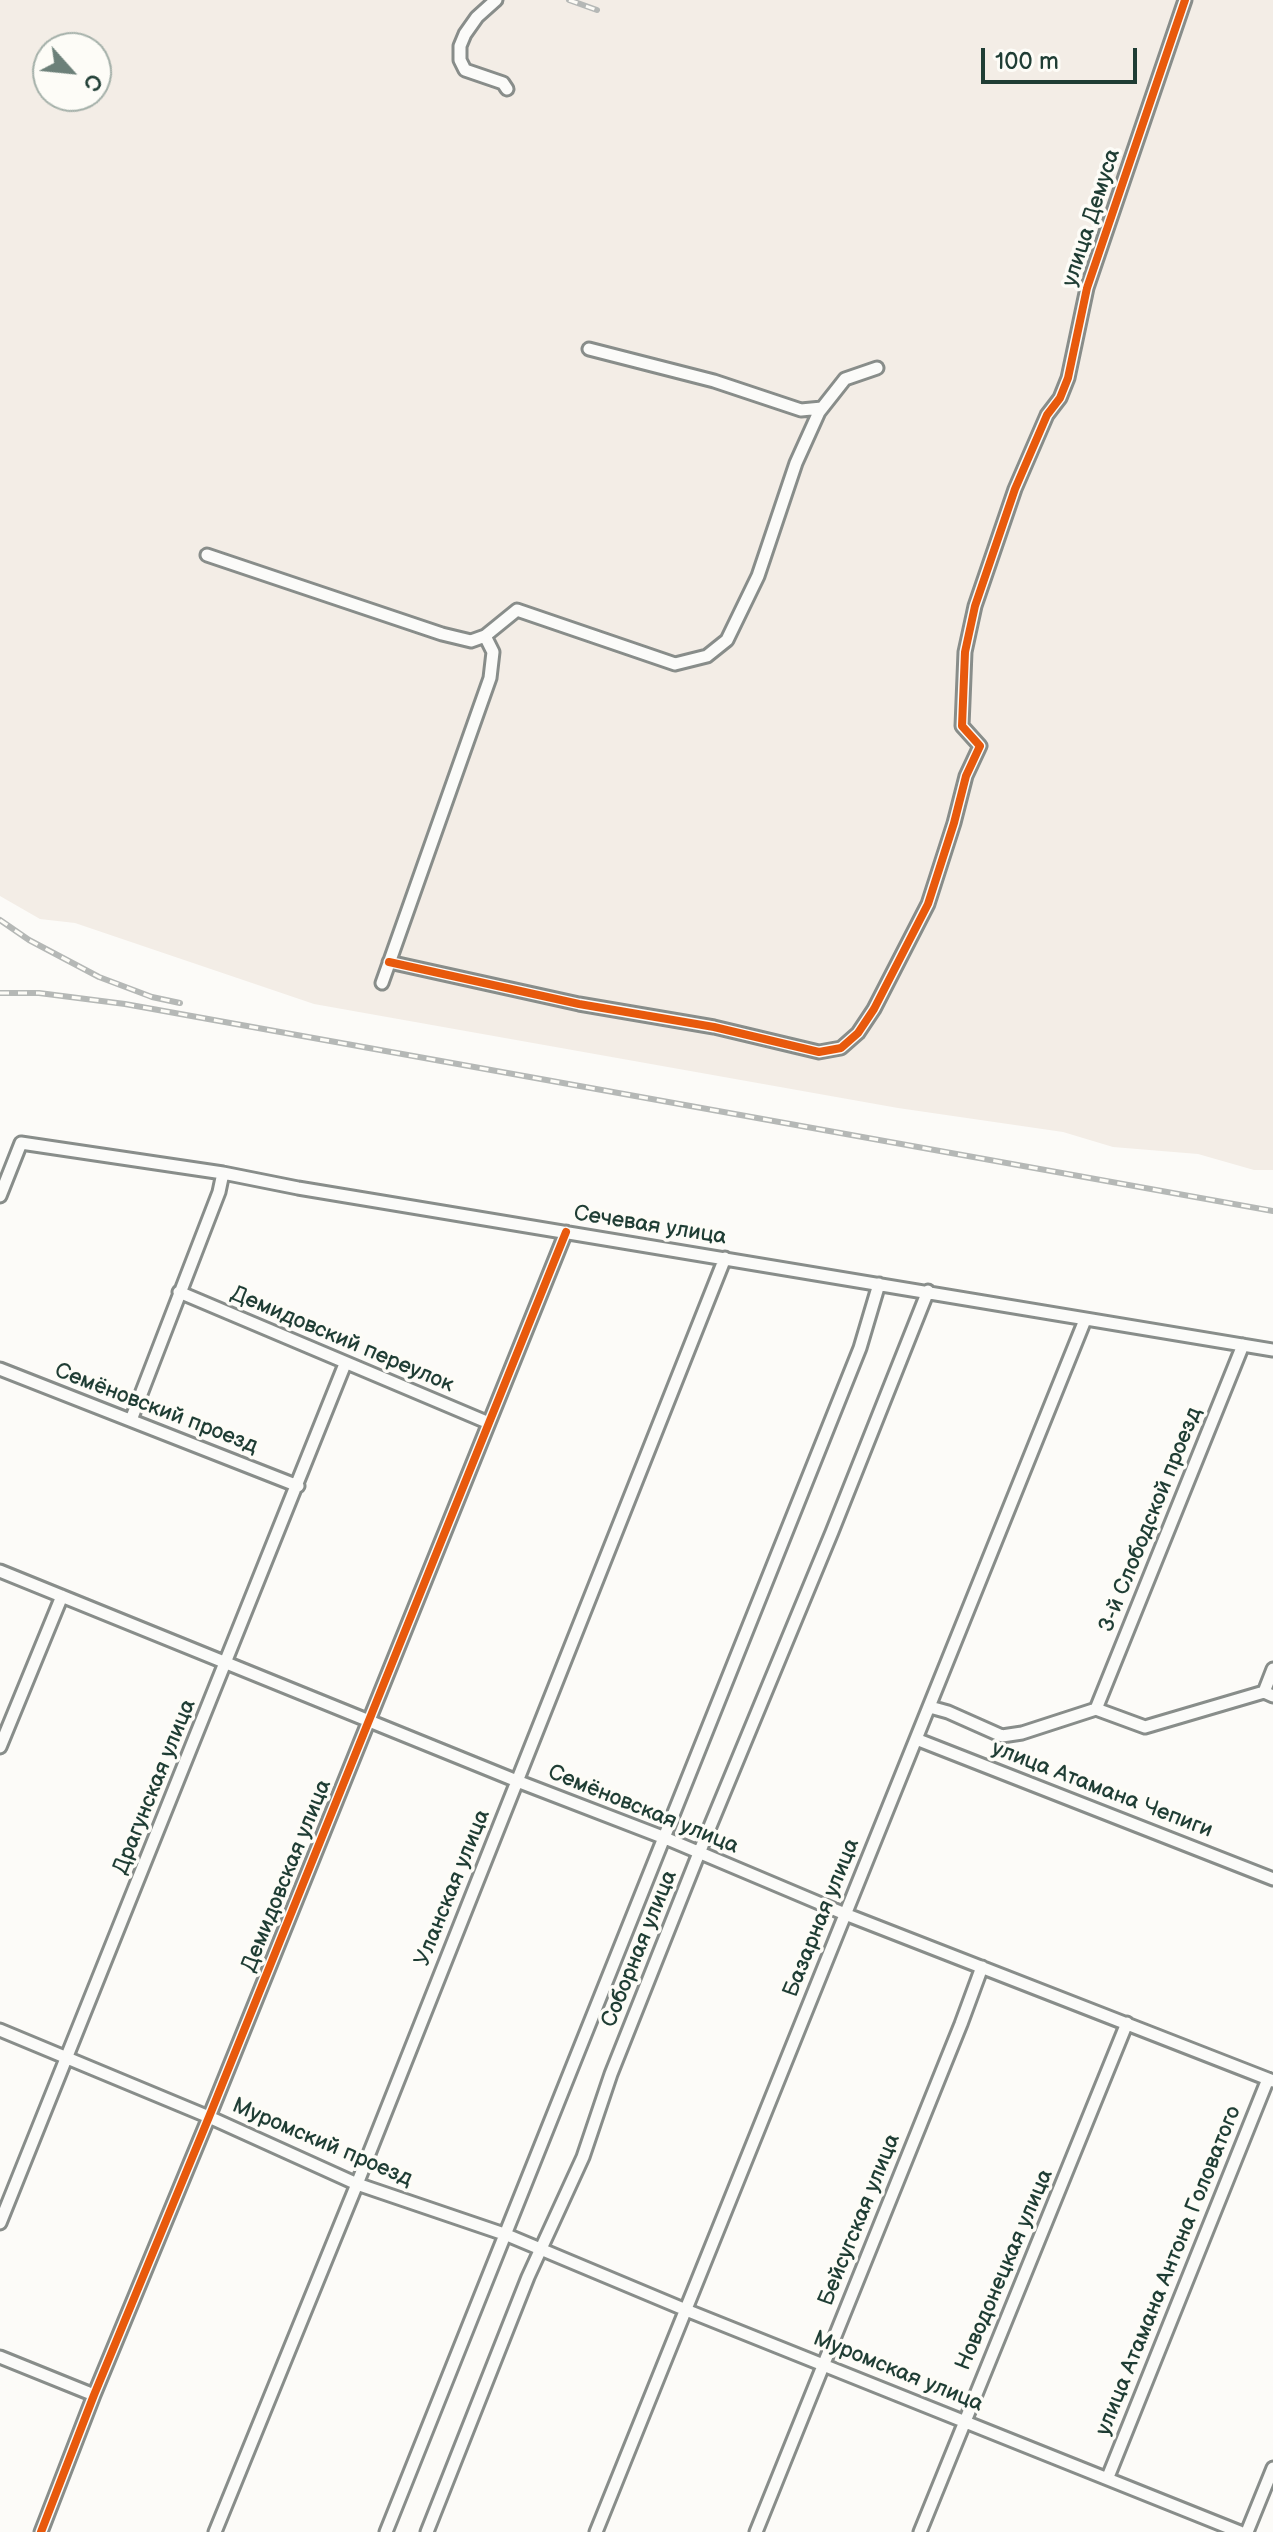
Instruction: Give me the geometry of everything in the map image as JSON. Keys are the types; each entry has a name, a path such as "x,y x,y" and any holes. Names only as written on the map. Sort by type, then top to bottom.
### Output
{"street":[{"path":"496,0 477,17 465,34 460,46 460,60 465,70 503,83 507,89"},
{"name":"улица Демуса","path":"389,962 579,1004 714,1027 819,1052 841,1048 858,1033 874,1009 928,904 966,776 980,746 962,726 965,652 975,606 1015,489 1047,415 1060,398 1068,378 1087,288 1185,0"},
{"path":"589,349 714,381 801,410 822,408"},
{"path":"207,555 471,641 485,636 517,610 675,664 707,656 727,640 758,576 796,463 822,408 845,379 877,368"},
{"path":"382,983 490,678 493,652 485,636"},
{"name":"Сечевая улица","path":"0,1196 21,1143 223,1173 1273,1350"},
{"path":"131,1420 219,1192 223,1173"},
{"name":"Демидовская улица","path":"41,2532 566,1232"},
{"name":"Уланская улица","path":"215,2532 357,2184 725,1258"},
{"path":"386,2532 860,1348 879,1284"},
{"name":"Соборная улица","path":"427,2532 541,2249 583,2157 611,2074 699,1853 928,1291"},
{"name":"Демидовский переулок","path":"179,1292 489,1423"},
{"name":"Базарная улица","path":"596,2532 1085,1320"},
{"name":"3-й Слободской проезд","path":"1096,1709 1243,1345"},
{"name":"Драгунская улица","path":"0,2223 5,2199 68,2058 345,1364"},
{"name":"Семёновский проезд","path":"0,1369 298,1486"},
{"name":"Семёновская улица","path":"0,1571 665,1838 845,1914 1270,2080"},
{"path":"0,1747 62,1596"},
{"path":"930,1707 1002,1736 1022,1733 1096,1709 1145,1727 1268,1694 1273,1669"},
{"name":"улица Атамана Чепиги","path":"916,1739 1273,1879"},
{"name":"Бейсугская улица","path":"756,2532 982,1967"},
{"name":"Новодонецкая улица","path":"920,2532 1127,2023"},
{"name":"Муромский проезд","path":"0,2030 209,2117 357,2184 541,2249"},
{"name":"улица Атамана Антона Головатого","path":"1108,2477 1270,2080"},
{"name":"Муромская улица","path":"541,2249 1240,2532"},
{"path":"0,2357 94,2395"},
{"path":"1247,2532 1273,2468"}],"shaded area":[{"path":"0,0 1273,0 1273,1170 1254,1170 1198,1154 1113,1147 1063,1132 898,1108 314,1004 75,923 40,919 0,896"}],"railway":[{"path":"569,0 597,10"},
{"path":"0,920 29,940 99,977 152,997 180,1003"},
{"path":"0,993 39,993 125,1004 1273,1211"}],"cycle path":[{"path":"389,962 579,1004 714,1027 819,1052 841,1048 858,1033 874,1009 928,904 966,776 980,746 962,726 965,652 975,606 1015,489 1047,415 1060,398 1068,378 1087,288 1185,0"},
{"path":"41,2532 566,1232"}]}
